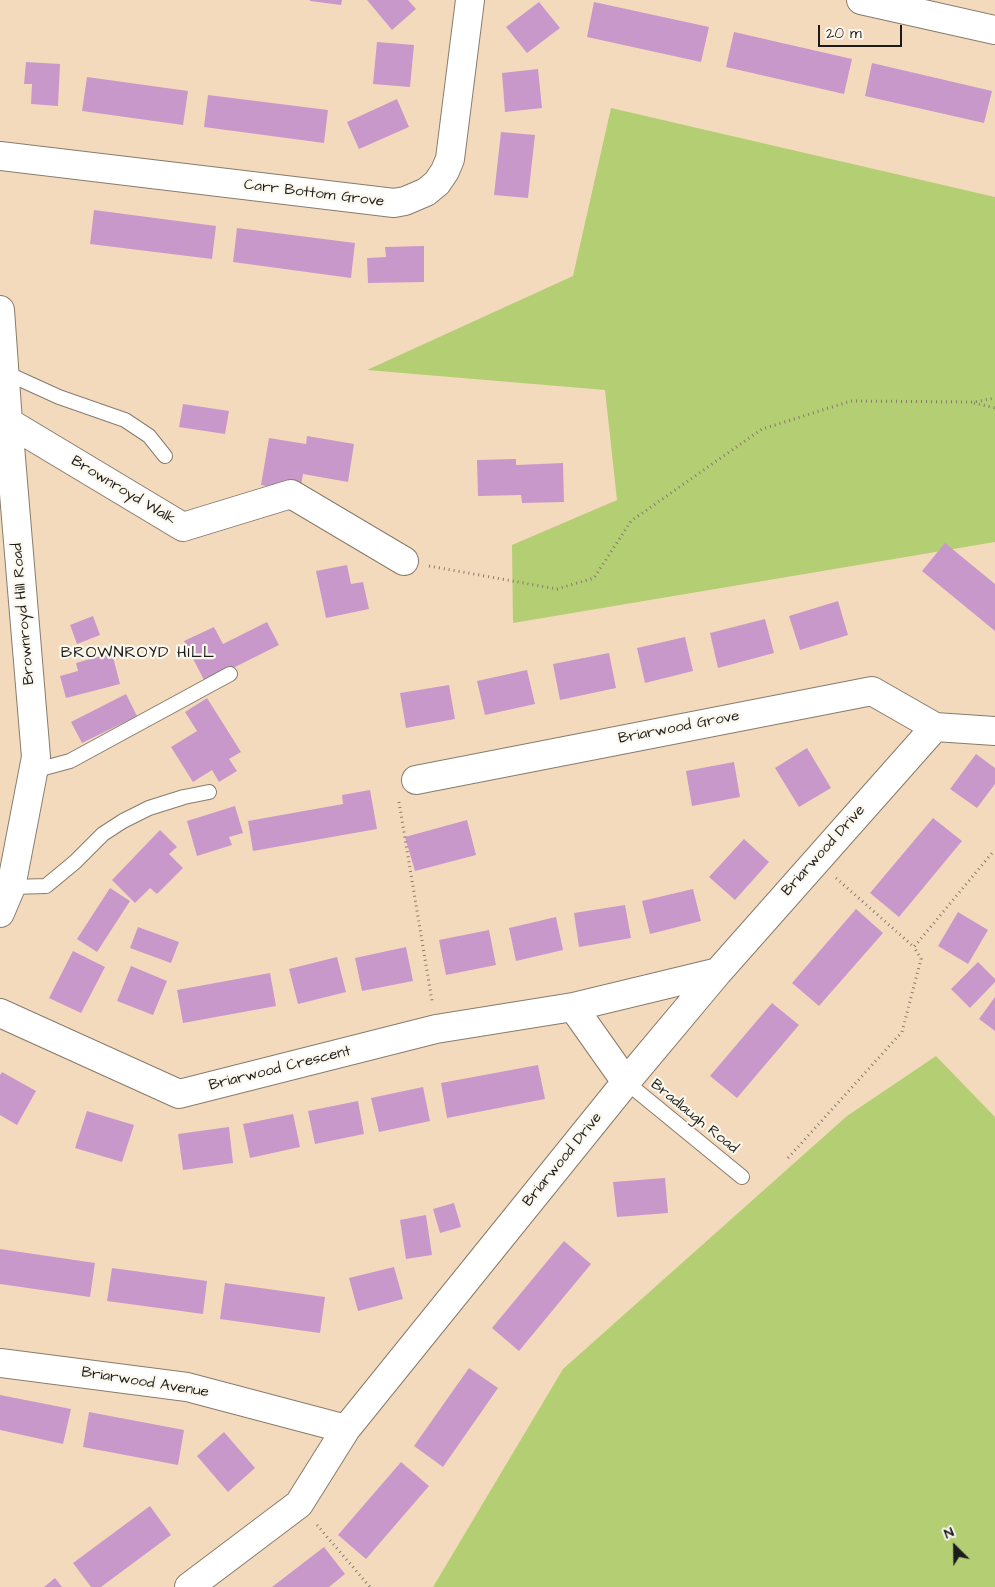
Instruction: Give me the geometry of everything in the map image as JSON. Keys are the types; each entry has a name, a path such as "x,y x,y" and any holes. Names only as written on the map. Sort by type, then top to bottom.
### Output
{"street":[{"name":"Carr Bottom Grove","path":"0,156 394,203 405,202 426,192 437,183 445,172 450,159 470,0"},
{"path":"861,0 995,30"},
{"name":"Brownroyd Hill Road","path":"0,310 36,757 11,887 0,913"},
{"name":"Brownroyd Walk","path":"8,422 183,527 292,494 404,562"},
{"name":"Briarwood Grove","path":"416,780 872,691 935,727"},
{"path":"935,727 995,731"},
{"name":"Briarwood Drive","path":"189,1587 299,1504 346,1429 626,1082 718,972 935,727"},
{"name":"Briarwood Crescent","path":"0,1013 179,1094 436,1029 573,1007 718,972"},
{"path":"573,1007 626,1082"},
{"name":"Briarwood Avenue","path":"0,1363 187,1387 346,1429"}],"lane":[{"path":"4,372 58,397 125,420 149,436 165,456"},
{"path":"33,771 70,761 230,674"},
{"path":"11,887 46,886 103,834 123,821 149,808 184,797 209,792"},
{"name":"Bradlaugh Road","path":"626,1082 742,1177"}],"path":[{"path":"404,562 557,589 594,578 631,521 762,429 850,401 974,402 995,398"},
{"path":"974,402 995,408"},
{"path":"416,780 398,798 436,1029"},
{"path":"914,947 992,853 995,854"},
{"path":"788,1158 902,1032 921,959 914,947 816,861"},
{"path":"299,1504 370,1587"}],"green space":[{"path":"611,108 995,197 995,542 513,623 512,545 617,500 605,390 367,370 573,276"},
{"path":"936,1056 995,1117 995,1587 433,1587 563,1369 847,1116"}],"building":[{"path":"310,0 342,0 341,5"},
{"path":"367,0 408,0 416,9 392,30"},
{"path":"539,2 560,28 527,53 506,27"},
{"path":"594,2 709,27 701,62 587,37"},
{"path":"734,32 852,59 844,94 726,67"},
{"path":"377,42 414,45 410,87 373,84"},
{"path":"26,62 60,64 58,106 31,104 32,84 24,84"},
{"path":"872,63 992,91 984,123 865,96"},
{"path":"538,69 542,108 505,112 502,73"},
{"path":"87,77 188,91 183,125 82,111"},
{"path":"208,95 328,110 324,143 204,127"},
{"path":"397,99 409,127 359,149 347,122"},
{"path":"501,132 535,135 528,198 494,195"},
{"path":"94,210 216,226 212,259 90,244"},
{"path":"237,228 355,243 351,278 233,262"},
{"path":"424,246 424,282 368,283 367,258 386,257 385,247"},
{"path":"183,404 229,411 225,434 179,427"},
{"path":"307,436 354,444 348,482 303,474 300,492 261,485 269,438 306,444"},
{"path":"516,459 516,465 563,463 564,502 522,503 521,495 478,496 477,460"},
{"path":"945,543 995,584 995,631 922,571"},
{"path":"347,565 351,584 363,582 369,609 326,618 316,571"},
{"path":"838,601 848,635 800,650 789,616"},
{"path":"93,616 100,635 77,644 70,625"},
{"path":"765,619 774,653 718,668 710,633"},
{"path":"267,622 279,645 205,682 184,641 214,627 223,644"},
{"path":"685,637 693,671 645,683 637,648"},
{"path":"112,653 120,684 66,698 60,676 78,671 76,663"},
{"path":"609,653 616,688 560,700 553,664"},
{"path":"527,670 535,704 485,715 477,681"},
{"path":"449,685 455,719 406,728 400,693"},
{"path":"126,694 137,716 82,743 71,722"},
{"path":"207,698 241,752 229,759 237,771 219,782 212,770 193,782 171,747 197,731 185,712"},
{"path":"807,748 831,788 799,807 775,768"},
{"path":"976,754 995,768 995,784 977,808 950,789"},
{"path":"734,762 740,797 692,806 686,771"},
{"path":"370,790 377,829 253,851 248,821 343,804 342,795"},
{"path":"235,806 243,833 229,837 232,845 197,856 187,821"},
{"path":"933,818 962,841 899,917 870,893"},
{"path":"467,820 476,855 415,871 405,837"},
{"path":"160,830 177,847 169,854 183,868 157,894 150,888 135,903 112,880"},
{"path":"744,839 769,862 735,900 709,877"},
{"path":"110,888 130,901 97,952 77,939"},
{"path":"693,889 701,921 650,934 642,901"},
{"path":"625,905 631,938 579,947 574,913"},
{"path":"856,909 883,933 819,1006 792,983"},
{"path":"958,912 988,930 968,964 938,946"},
{"path":"556,917 563,950 516,961 509,928"},
{"path":"138,927 179,942 171,963 130,948"},
{"path":"489,930 496,965 446,975 439,940"},
{"path":"406,947 413,981 362,991 355,958"},
{"path":"73,951 105,967 81,1013 49,998"},
{"path":"337,957 346,992 298,1004 289,969"},
{"path":"978,962 995,979 995,982 970,1008 951,989"},
{"path":"131,966 167,981 153,1015 117,1001"},
{"path":"270,973 276,1006 183,1023 177,990"},
{"path":"995,997 995,1031 979,1019"},
{"path":"772,1003 799,1025 737,1098 710,1076"},
{"path":"538,1065 545,1099 447,1118 441,1083"},
{"path":"2,1072 36,1091 17,1125 0,1115 0,1075"},
{"path":"423,1087 430,1121 379,1132 371,1098"},
{"path":"358,1101 364,1134 315,1144 308,1111"},
{"path":"87,1111 134,1125 122,1162 75,1148"},
{"path":"293,1114 300,1147 250,1158 243,1124"},
{"path":"229,1127 233,1163 183,1170 178,1134"},
{"path":"665,1178 668,1213 617,1217 613,1182"},
{"path":"454,1203 461,1227 440,1233 433,1209"},
{"path":"426,1215 432,1255 406,1259 400,1220"},
{"path":"564,1241 591,1264 519,1351 492,1328"},
{"path":"0,1249 95,1263 90,1297 0,1284"},
{"path":"394,1267 403,1299 358,1311 349,1278"},
{"path":"112,1268 207,1281 203,1314 107,1301"},
{"path":"225,1283 325,1297 320,1333 220,1319"},
{"path":"469,1368 498,1388 443,1467 414,1446"},
{"path":"0,1395 71,1409 63,1444 0,1430"},
{"path":"89,1412 184,1430 178,1465 83,1447"},
{"path":"224,1432 255,1468 228,1492 197,1456"},
{"path":"401,1462 429,1486 366,1559 338,1535"},
{"path":"150,1506 171,1535 101,1587 91,1587 73,1563"},
{"path":"324,1547 345,1574 329,1587 272,1587"},
{"path":"55,1578 62,1587 44,1587"}],"district":[{"name":"BROWNROYD HILL","path":"138,654"}]}
